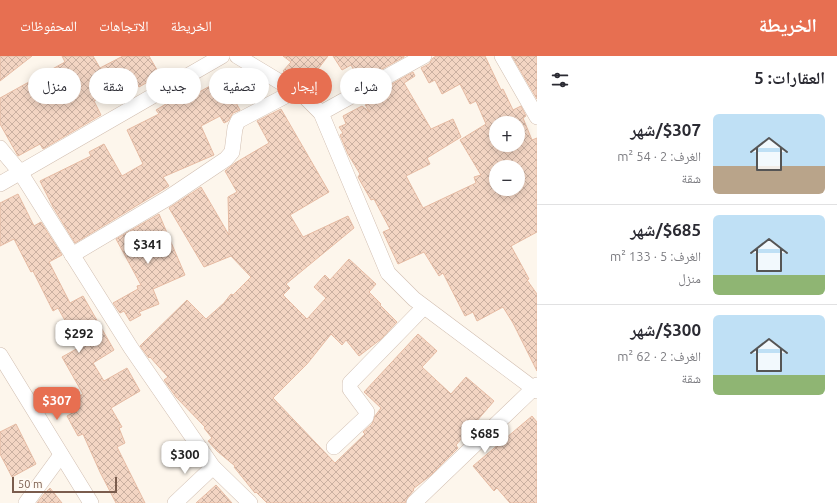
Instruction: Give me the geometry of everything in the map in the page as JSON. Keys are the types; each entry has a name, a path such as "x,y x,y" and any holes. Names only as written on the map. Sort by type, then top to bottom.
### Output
{"street":[{"path":"0,184 222,56"},
{"path":"237,56 277,80"},
{"path":"321,113 424,56"},
{"path":"502,56 537,118"},
{"path":"72,255 168,198 226,159 232,152 235,128 238,121 277,100"},
{"path":"312,104 321,113 388,272 414,299 424,307 536,388 414,503"},
{"path":"0,148 20,172 131,348 213,467 250,503"},
{"path":"334,447 366,418 367,412 350,389 350,383 424,307"},
{"path":"0,354 90,503"},
{"path":"26,503 61,454"},
{"path":"175,503 213,467"}],"building":[{"path":"0,56 32,56 0,81"},
{"path":"62,56 93,56 100,68 89,68 89,104 96,104 101,115 43,149 40,144 18,156 0,124 0,98 28,82 28,104 81,104 81,68 54,68 65,62"},
{"path":"123,56 149,56 156,68 146,68 146,83 139,87 138,68 100,68"},
{"path":"283,56 328,56 319,68 286,68 291,62"},
{"path":"333,56 404,56 384,68 353,68 351,65 346,68 341,68"},
{"path":"436,56 485,56 501,90 503,89 513,110 521,106 525,117 489,116 489,152 525,152 525,123 532,140 537,138 537,232 511,246 529,279 527,280 537,294 537,371 513,323 503,307 477,321 473,312 465,316 443,273 439,276 424,252 398,264 383,232 390,229 374,199 371,200 358,177 360,174 348,154 340,135 343,133 339,127 346,124 343,116 362,106 370,112 365,105 367,104 392,104 392,84 413,72 415,76 404,83 431,129 453,119 461,137 427,158 430,164 406,176 423,208 476,183 474,177 481,175 460,140 486,124 476,101 470,104 460,84 442,94 435,80 429,83 421,68 429,64"},
{"path":"512,56 537,56 537,99"},
{"path":"209,87 209,104 237,104 240,110 233,113 228,121 224,123 220,116 201,126 214,155 163,177 169,186 75,243 53,207 40,181 91,156 89,152 104,144 122,176 143,164 127,130 159,114 156,110 166,104 201,104 201,91"},
{"path":"281,109 329,192 290,215 303,237 348,216 354,228 286,284 290,288 283,295 307,319 326,298 314,287 325,275 330,280 349,259 376,284 369,292 397,322 381,339 359,356 346,340 342,345 331,334 307,364 273,398 335,463 365,434 363,432 372,424 375,416 381,408 364,392 418,334 437,351 422,367 451,394 466,377 494,401 456,445 458,448 431,475 413,489 414,490 405,503 267,503 256,492 255,493 234,467 235,466 217,451 208,441 212,438 204,428 205,427 176,397 164,380 168,377 150,357 149,358 140,346 187,300 206,319 224,303 231,294 233,295 251,277 231,256 204,267 169,208 201,187 229,235 228,197 237,192 225,171 235,163 269,143 257,121"},
{"path":"18,194 34,226 41,222 62,255 49,262 70,303 83,296 114,350 93,363 104,381 127,368 140,391 111,408 122,427 119,428 125,443 117,447 145,503 116,503 83,434 78,436 67,416 76,411 70,401 83,394 62,357 80,347 58,308 53,311 33,271 31,272 14,239 0,246 0,203"},
{"path":"159,214 185,275 153,289 159,304 139,312 141,315 130,321 124,311 120,313 113,303 138,289 137,286 141,285 116,239"},
{"path":"532,416 537,422 537,503 510,503 497,488 494,491 473,466"},
{"path":"16,424 36,464 12,477 0,454 0,432"},
{"path":"216,485 232,503 196,503"},
{"path":"50,488 62,503 37,503 45,493"}]}
